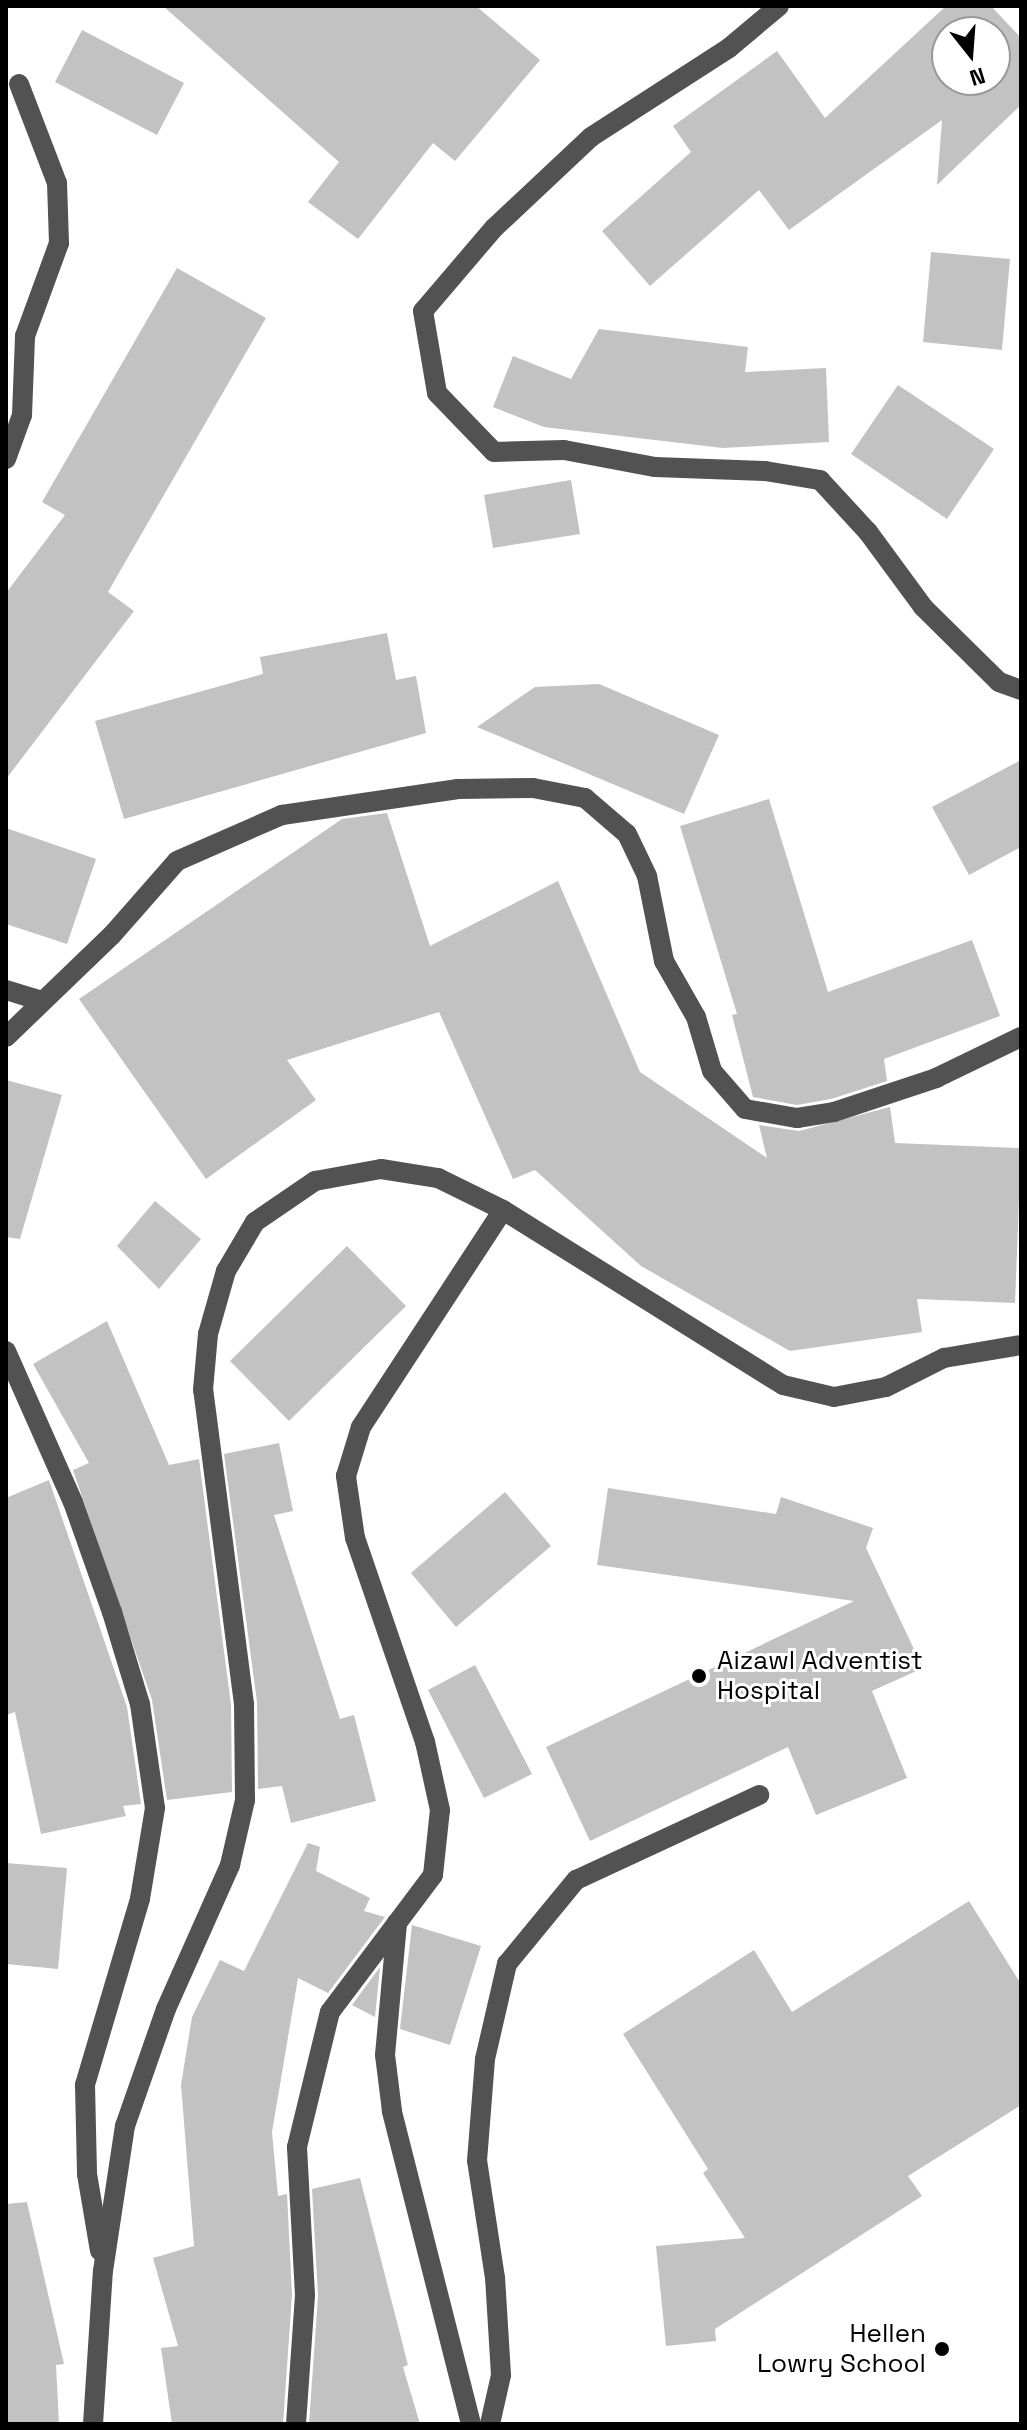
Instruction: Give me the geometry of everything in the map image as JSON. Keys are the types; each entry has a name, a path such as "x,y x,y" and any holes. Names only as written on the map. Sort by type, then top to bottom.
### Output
{"street":[{"path":"779,6 729,48 591,137 494,228 423,311 437,393 494,452 564,450 655,467 765,471 820,480 868,532 923,607 999,682 1021,690"},
{"path":"6,459 22,415 25,336 59,243 57,183 19,84"},
{"path":"6,1037 112,935 177,861 282,815 458,789 533,788 585,798 627,834 647,876 664,961 696,1017 712,1071 745,1109 797,1118 834,1112 936,1078 1021,1037"},
{"path":"6,990 42,1001"},
{"path":"93,2424 103,2271 125,2126 166,2009 230,1865 245,1800 244,1704 203,1390 208,1334 226,1271 255,1222 315,1181 381,1169 424,1175 503,1210 783,1385 834,1397 886,1387 944,1358 1021,1345"},
{"path":"296,2424 305,2295 297,2147 330,2012 433,1875 440,1810 425,1742 355,1538 346,1476 361,1427 503,1210"},
{"path":"6,1351 73,1502 112,1612 140,1704 155,1808 140,1899 85,2085 87,2174 103,2271"},
{"path":"490,2424 501,2375 495,2278 477,2161 485,2059 507,1964 576,1880 759,1795"},
{"path":"397,1923 385,2055 392,2111 471,2424"}],"building":[{"path":"163,6 476,6 540,60 455,161 433,143 358,239 308,202 339,162"},
{"path":"946,6 991,6 1000,16 935,16"},
{"path":"931,20 931,96 1011,96 1011,27 1021,38 1021,105 937,185 942,120 789,230 759,190 650,286 602,231 691,152 673,126 777,51 825,118"},
{"path":"82,30 184,83 157,135 55,82"},
{"path":"931,252 1010,259 1002,350 923,342"},
{"path":"177,268 266,318 108,592 134,611 6,779 6,593 65,515 42,502"},
{"path":"599,329 748,347 745,372 826,368 829,442 723,448 544,427 493,407 513,356 571,379"},
{"path":"898,385 994,449 947,519 851,454"},
{"path":"571,480 580,534 493,548 484,495"},
{"path":"387,633 396,680 416,676 426,733 124,819 95,721 263,674 260,657"},
{"path":"599,684 719,735 684,814 477,727 535,687"},
{"path":"1021,760 1021,847 969,875 932,807"},
{"path":"769,799 828,992 972,940 1000,1016 884,1059 887,1081 831,1099 797,1105 753,1097 732,1015 737,1014 680,826"},
{"path":"387,813 430,946 558,881 640,1072 767,1158 759,1125 799,1131 890,1107 895,1143 1021,1148 1015,1303 917,1299 922,1332 790,1351 641,1266 535,1170 513,1179 439,1012 287,1060 316,1100 206,1179 79,999 342,819"},
{"path":"6,828 96,859 67,944 6,924"},
{"path":"6,1080 62,1095 20,1239 6,1237"},
{"path":"155,1201 201,1239 159,1289 117,1246"},
{"path":"347,1246 406,1306 289,1421 230,1361"},
{"path":"107,1321 169,1465 199,1459 231,1705 232,1792 167,1800 152,1700 73,1470 89,1463 33,1364"},
{"path":"279,1443 293,1511 274,1515 340,1719 354,1715 376,1801 291,1823 282,1786 258,1789 257,1702 224,1454"},
{"path":"49,1480 127,1707 141,1804 123,1806 126,1816 41,1834 15,1712 6,1715 6,1498"},
{"path":"608,1488 776,1514 781,1497 873,1528 866,1548 923,1668 872,1691 907,1778 816,1815 788,1747 590,1841 546,1747 854,1601 597,1565"},
{"path":"505,1492 551,1546 456,1627 411,1573"},
{"path":"475,1665 532,1774 484,1798 428,1690"},
{"path":"308,1843 320,1847 316,1871 370,1898 364,1911 385,1917 328,1993 298,1978 272,2132 278,2196 287,2194 292,2295 283,2424 172,2424 161,2348 178,2346 153,2258 194,2246 181,2085 192,2017 220,1960 244,1971"},
{"path":"6,1863 67,1868 58,1969 6,1964"},
{"path":"969,1901 1021,1984 1021,2105 908,2176 922,2196 715,2329 716,2341 666,2346 656,2246 745,2238 703,2173 708,2169 623,2034 754,1950 792,2012"},
{"path":"412,1925 481,1946 450,2045 400,2029"},
{"path":"380,1967 375,2017 352,2005"},
{"path":"360,2178 408,2365 403,2367 420,2424 309,2424 318,2296 312,2189"},
{"path":"27,2202 64,2364 56,2365 59,2424 6,2424 6,2204"}],"place":[{"name":"Aizawl Adventist Hospital","path":"699,1676"},
{"name":"Hellen Lowry School","path":"942,2349"}]}
